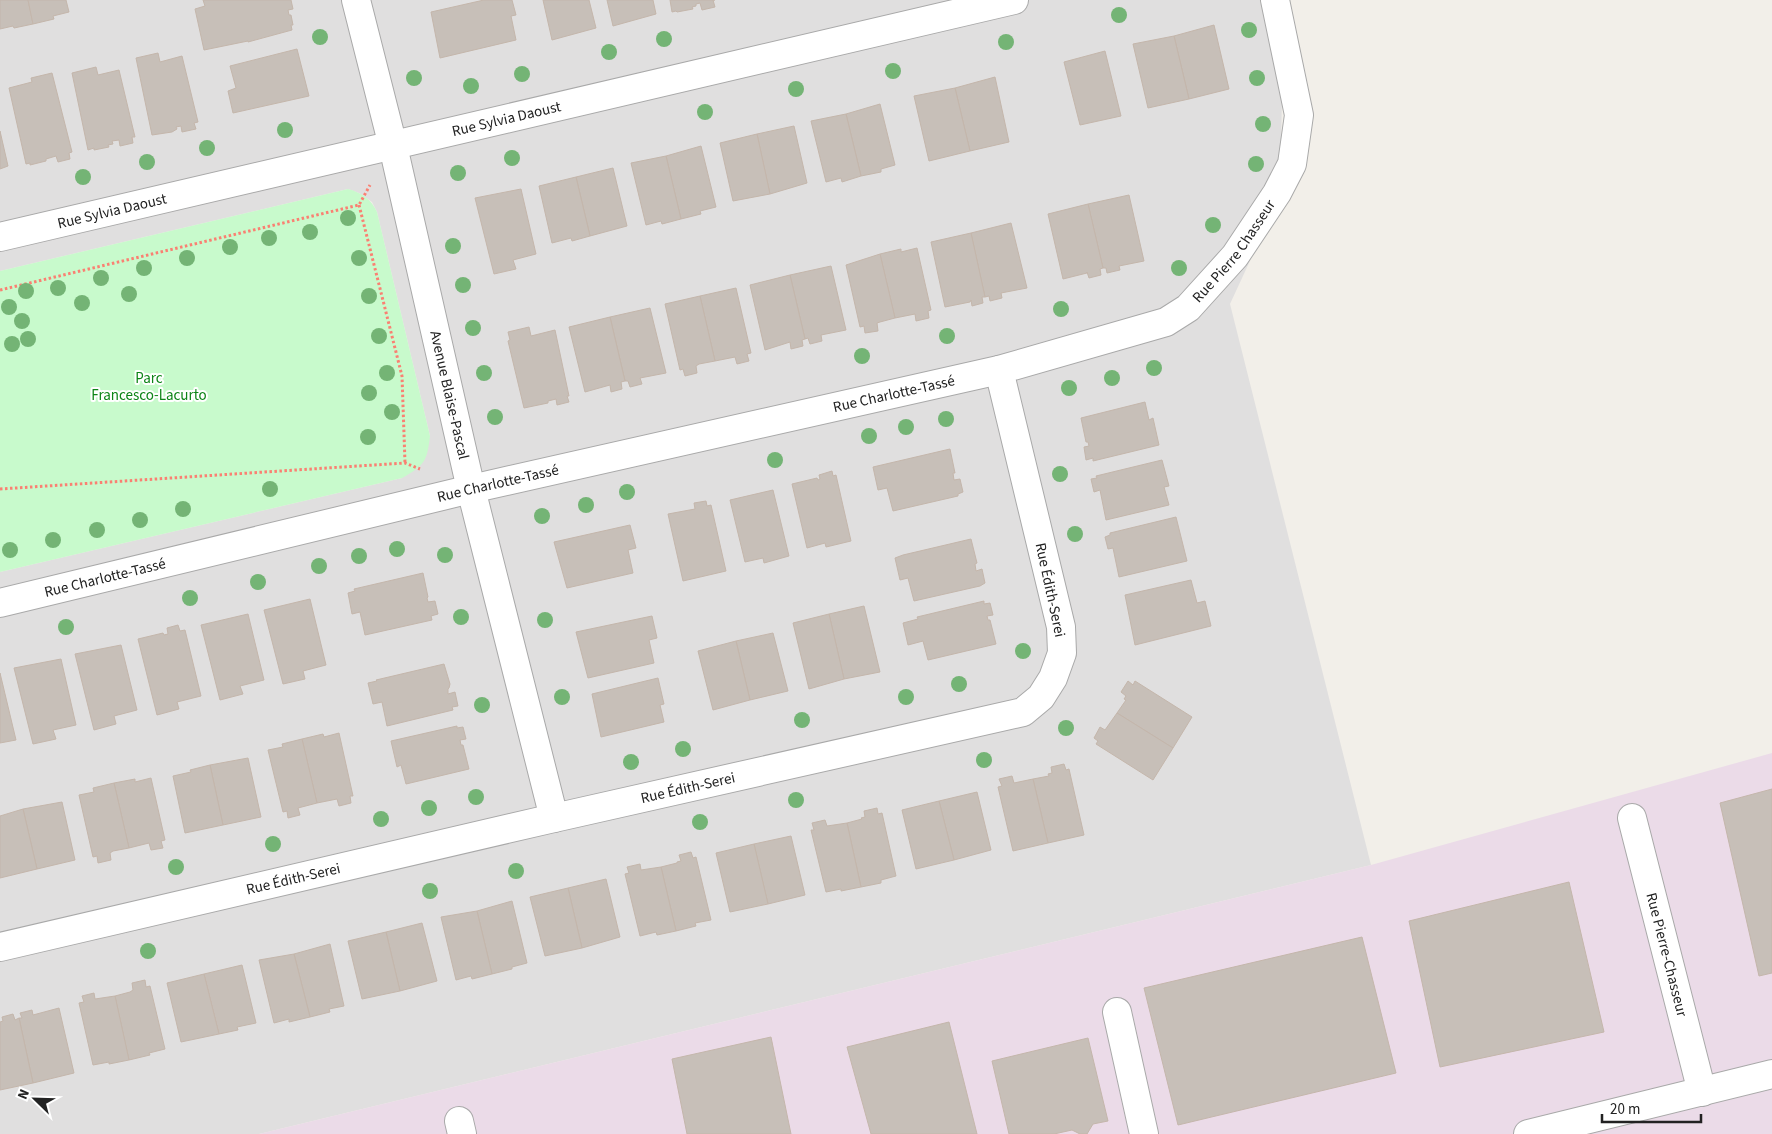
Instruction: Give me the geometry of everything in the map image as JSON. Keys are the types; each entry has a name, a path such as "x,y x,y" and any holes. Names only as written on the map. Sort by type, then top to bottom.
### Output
{"street":[{"name":"Avenue Blaise-Pascal","path":"356,0 393,146 471,489 554,818"},
{"name":"Rue Sylvia Daoust","path":"0,237 1014,0"},
{"name":"Rue Pierre Chasseur","path":"999,370 1166,322 1188,308 1235,256 1277,193 1292,164 1297,138 1299,115 1275,0"},
{"name":"Rue Charlotte-Tassé","path":"0,603 471,489 999,370"},
{"name":"Rue Édith-Serei","path":"0,947 554,818 1023,712 1041,697 1053,678 1062,653 1061,627 999,370"},
{"name":"Rue Pierre-Chasseur","path":"1632,818 1702,1092"},
{"path":"1117,1012 1144,1134"},
{"path":"1528,1134 1772,1074"}],"path":[{"path":"393,146 359,206 402,376 406,463"},
{"path":"0,290 359,206"},
{"path":"0,489 406,463 422,470"}],"shaded area":[{"path":"0,0 1260,0 1282,96 1280,196 1230,304 1371,865 259,1134 0,1134 0,572 402,478 430,436 377,212 372,202 359,193 348,189 0,271"},
{"path":"1772,753 1772,1134 259,1134 1371,865"}],"green space":[{"name":"Parc Francesco-Lacurto","path":"348,189 366,197 377,212 430,436 424,462 402,478 0,572 0,271"}],"building":[{"path":"0,0 28,0 33,24 0,29"},
{"path":"28,0 66,0 69,12 53,16 54,19 33,24"},
{"path":"203,0 291,0 293,9 288,10 293,25 291,25 292,30 248,42 204,50 195,9 205,6"},
{"path":"484,0 512,0 516,15 511,16 516,40 440,58 431,12"},
{"path":"543,0 589,0 596,28 552,40"},
{"path":"607,0 653,0 656,14 613,26"},
{"path":"670,0 713,0 715,7 702,10 700,3 692,7 693,9 672,12"},
{"path":"1214,25 1229,89 1189,99 1174,36"},
{"path":"1174,36 1189,99 1148,108 1133,44"},
{"path":"297,49 309,96 233,113 228,91 236,88 230,66"},
{"path":"1105,51 1121,116 1080,125 1064,62"},
{"path":"158,53 160,62 182,56 198,122 194,123 196,129 182,132 181,126 176,127 177,129 172,132 152,135 136,58"},
{"path":"96,67 98,75 119,70 135,137 132,137 133,143 120,146 119,140 112,141 113,144 108,145 109,147 88,150 72,73"},
{"path":"52,73 72,152 69,153 70,159 58,162 56,156 46,159 46,161 30,165 30,163 26,164 9,88 32,82 31,78"},
{"path":"995,77 1009,142 970,151 955,88"},
{"path":"955,88 970,151 929,161 914,96"},
{"path":"880,104 895,165 881,169 881,172 861,176 846,114"},
{"path":"846,114 861,176 842,182 841,178 826,182 811,121"},
{"path":"794,126 807,183 770,194 757,134"},
{"path":"0,131 8,166 0,169"},
{"path":"757,134 770,194 733,201 720,143"},
{"path":"701,146 716,207 700,211 701,214 681,219 666,156"},
{"path":"666,156 681,219 662,224 661,221 646,225 631,163"},
{"path":"613,168 627,226 590,236 576,177"},
{"path":"576,177 590,236 572,241 571,238 552,243 539,186"},
{"path":"521,189 536,254 513,260 516,269 494,274 475,198"},
{"path":"1129,195 1144,261 1119,266 1120,270 1107,273 1106,268 1103,268 1088,204"},
{"path":"1088,204 1103,268 1100,269 1101,275 1089,278 1087,272 1063,279 1048,214"},
{"path":"1011,223 1027,288 1001,293 1002,298 990,301 989,296 985,297 971,233"},
{"path":"971,233 985,297 982,297 983,303 972,306 971,300 970,302 945,307 931,242"},
{"path":"917,248 931,310 928,311 929,318 916,321 915,314 895,318 880,254 901,249 901,252"},
{"path":"880,254 895,318 877,323 878,331 865,333 864,326 860,327 846,265"},
{"path":"831,266 846,330 821,335 822,341 810,344 808,338 805,339 790,275"},
{"path":"790,275 805,339 802,340 803,346 791,349 790,342 765,350 750,285"},
{"path":"736,288 751,353 747,354 749,361 737,364 735,357 715,361 700,296"},
{"path":"700,296 715,361 699,364 696,366 697,373 685,376 683,369 680,370 665,304"},
{"path":"650,308 666,373 640,378 642,384 630,387 628,381 625,381 610,317"},
{"path":"610,317 625,381 621,382 622,389 611,392 610,385 585,392 569,327"},
{"path":"529,327 531,336 555,330 569,402 557,405 556,399 548,401 548,403 524,408 508,341 510,340 508,332"},
{"path":"1145,402 1149,420 1153,418 1159,445 1093,461 1093,458 1086,460 1084,447 1089,446 1088,442 1086,442 1081,418"},
{"path":"950,449 955,473 953,473 954,480 960,479 963,492 958,494 958,496 893,511 887,488 878,490 873,467"},
{"path":"1162,460 1169,486 1164,487 1169,505 1106,520 1100,490 1094,492 1091,479 1097,478 1096,476"},
{"path":"832,471 833,476 836,475 851,541 826,547 825,543 807,548 792,484 817,478 818,480 820,479 819,475"},
{"path":"773,490 789,556 764,563 763,558 745,562 730,500"},
{"path":"706,501 707,506 711,505 726,571 683,581 668,514 695,509 694,503"},
{"path":"1176,517 1187,561 1119,577 1113,548 1108,549 1105,537 1110,535 1110,533"},
{"path":"630,525 636,548 628,550 633,573 567,588 554,542"},
{"path":"971,539 977,563 975,564 976,571 982,569 985,583 980,586 914,601 908,578 900,580 895,558"},
{"path":"423,573 428,602 435,601 438,614 431,616 432,620 365,635 360,612 352,614 348,593 355,591 354,589"},
{"path":"1191,580 1197,603 1205,601 1211,626 1135,645 1125,595"},
{"path":"310,599 326,665 303,671 305,679 283,684 264,610"},
{"path":"984,601 984,604 990,603 993,615 987,616 988,620 990,620 996,644 928,660 923,641 908,645 903,623 918,619 917,617"},
{"path":"864,606 880,672 844,679 829,614"},
{"path":"248,614 264,680 240,686 243,694 220,700 201,625"},
{"path":"829,614 844,679 809,689 793,623"},
{"path":"652,616 657,638 649,640 654,663 588,678 576,632"},
{"path":"178,625 180,631 185,630 201,696 177,702 179,709 157,715 138,639 163,633 164,635 168,634 167,628"},
{"path":"773,633 788,691 750,700 736,641"},
{"path":"736,641 750,700 713,710 698,651"},
{"path":"121,645 137,710 114,716 116,724 94,730 75,654"},
{"path":"61,659 76,725 53,730 56,739 33,744 14,668"},
{"path":"444,664 450,684 448,694 455,692 458,706 452,707 453,710 387,726 382,702 373,704 368,683"},
{"path":"0,673 16,740 0,743"},
{"path":"658,678 664,704 660,705 664,722 601,737 592,694"},
{"path":"1128,681 1133,685 1135,681 1192,717 1173,748 1117,713 1126,700 1124,699 1126,696 1121,692"},
{"path":"1117,713 1173,748 1153,780 1096,744 1098,741 1094,738 1100,727 1105,730"},
{"path":"457,726 457,728 463,727 466,739 460,740 469,769 406,784 401,765 397,767 391,741"},
{"path":"339,733 353,796 350,796 351,803 339,806 337,799 317,803 302,739 323,734 324,737"},
{"path":"302,739 317,803 298,808 300,815 288,818 287,811 283,812 268,750 283,747 282,744"},
{"path":"248,758 261,817 223,825 210,765"},
{"path":"1064,764 1066,770 1069,769 1084,835 1048,843 1033,779 1049,776 1048,774 1052,773 1051,767"},
{"path":"210,765 223,825 185,833 173,776"},
{"path":"1012,776 1014,783 1033,779 1048,843 1013,851 998,787 1002,786 999,779"},
{"path":"151,778 165,840 161,841 163,848 151,850 149,843 129,848 114,783 135,779 135,782"},
{"path":"114,783 129,848 113,851 110,853 111,860 98,863 97,856 93,857 79,795 94,792 93,788"},
{"path":"1772,789 1772,973 1759,976 1720,803"},
{"path":"977,792 991,850 954,860 939,801"},
{"path":"939,801 954,860 916,869 902,810"},
{"path":"62,802 75,860 37,869 23,809"},
{"path":"877,808 878,814 882,813 896,876 881,880 881,883 861,887 847,823 865,817 864,811"},
{"path":"23,809 37,869 0,878 0,816"},
{"path":"825,820 827,826 847,823 861,887 826,892 811,830 814,830 812,823"},
{"path":"791,836 805,895 768,904 754,844"},
{"path":"754,844 768,904 730,912 716,853"},
{"path":"691,852 693,858 696,857 711,920 695,923 696,926 676,931 661,867 681,861 679,855"},
{"path":"640,864 641,870 661,867 676,931 657,935 656,932 640,936 625,874 629,873 627,867"},
{"path":"606,879 620,937 582,948 568,888"},
{"path":"1569,882 1604,1032 1440,1067 1409,921"},
{"path":"568,888 582,948 545,956 530,897"},
{"path":"512,901 527,963 492,974 477,911"},
{"path":"477,911 492,974 472,979 471,976 456,980 441,917"},
{"path":"422,923 437,981 400,991 386,932"},
{"path":"386,932 400,991 362,999 348,941"},
{"path":"1362,937 1396,1073 1178,1125 1144,988"},
{"path":"330,944 344,1006 329,1009 330,1012 310,1017 294,954"},
{"path":"294,954 310,1017 274,1023 259,960"},
{"path":"242,965 256,1023 237,1027 238,1030 219,1034 204,974"},
{"path":"204,974 219,1034 181,1042 167,983"},
{"path":"145,980 146,987 150,986 165,1049 129,1060 115,996 130,992 133,990 132,983"},
{"path":"94,993 95,999 115,996 129,1060 93,1065 79,1003 84,1002 82,996"},
{"path":"59,1008 74,1073 33,1083 19,1018 22,1018 20,1013 32,1010 33,1015"},
{"path":"13,1014 15,1020 19,1018 33,1083 0,1090 0,1022 3,1021 2,1017"},
{"path":"949,1022 977,1134 871,1134 847,1047"},
{"path":"771,1037 791,1134 687,1134 672,1059"},
{"path":"1088,1038 1108,1121 1093,1124 1087,1134 1080,1134 1072,1130 1054,1134 1009,1134 992,1061"}]}
